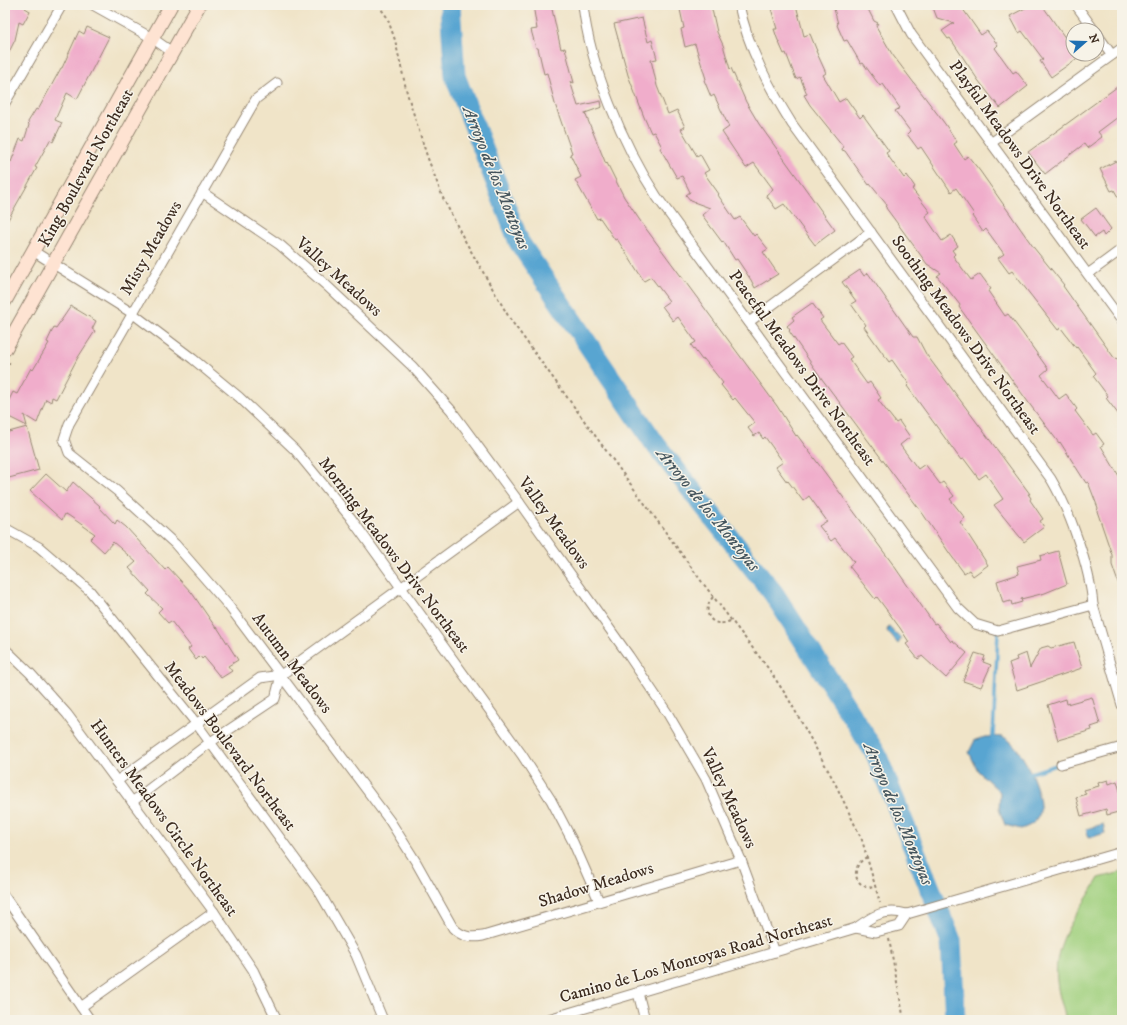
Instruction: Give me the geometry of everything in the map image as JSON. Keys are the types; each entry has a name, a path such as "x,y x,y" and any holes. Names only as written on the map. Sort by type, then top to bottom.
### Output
{"street":[{"path":"5,103 62,5"},
{"path":"93,5 152,38 172,52"},
{"name":"King Boulevard Northeast","path":"5,301 170,5"},
{"name":"King Boulevard Northeast","path":"5,349 199,5"},
{"name":"Peaceful Meadows Drive Northeast","path":"583,5 599,73 619,126 642,174 958,608 975,624 998,631 1093,605"},
{"name":"Soothing Meadows Drive Northeast","path":"739,5 753,50 770,88 792,124 1051,479 1062,498 1069,514 1092,588 1093,605 1122,705"},
{"name":"Playful Meadows Drive Northeast","path":"896,5 911,34 1122,321"},
{"path":"1076,5 1088,22"},
{"path":"1105,45 1112,55"},
{"path":"991,143 1122,48"},
{"name":"Misty Meadows","path":"64,439 69,424 256,100 277,83"},
{"name":"Valley Meadows","path":"202,192 280,245 326,285 412,366 451,410 629,656 668,714 706,779 741,860 775,952"},
{"path":"749,322 871,232"},
{"path":"1088,274 1122,250"},
{"name":"Morning Meadows Drive Northeast","path":"33,251 52,265 132,313 239,397 295,450 350,517 522,755 551,800 574,842 599,901"},
{"name":"Autumn Meadows","path":"64,439 69,453 117,491 175,544 228,605 390,821 416,862 453,928 461,935"},
{"path":"117,781 260,678 281,675 519,502"},
{"name":"Meadows Boulevard Northeast","path":"5,528 39,547 90,591 196,723 209,743 320,893 356,955 383,1020"},
{"name":"Hunters Meadows Circle Northeast","path":"5,649 30,673 67,714 214,912 253,970 277,1020"},
{"path":"132,802 209,743 275,699 281,675"},
{"path":"1061,764 1122,746"},
{"name":"Camino de Los Montoyas Road Northeast","path":"545,1020 638,994 856,928 872,917 893,910 911,913 1122,852"},
{"name":"Shadow Meadows","path":"461,935 472,938 483,936 741,860"},
{"path":"5,897 8,908 90,1020"},
{"path":"81,1007 214,912"},
{"name":"Camino de Los Montoyas Road Northeast","path":"856,928 876,932 899,926 911,913"},
{"path":"638,994 645,1020"}],"path":[{"path":"378,5 386,17 393,34 413,115 435,177 453,220 510,319 713,597 768,668 805,727 834,781 862,840 876,887 882,914"},
{"path":"713,597 708,606 708,614 712,622 725,624 732,620"},
{"path":"867,857 858,863 856,873 857,879 862,884 871,888 876,887"},
{"path":"886,929 894,959 904,1020"}],"green space":[{"path":"1122,872 1122,1020 1066,1020 1059,996 1057,981 1059,952 1063,939 1099,878"}],"water":[{"path":"888,627 891,628 893,632 901,639 898,644 887,631"},
{"path":"985,737 1003,737 1010,741 1017,749 1030,772 1039,797 1040,807 1039,815 1034,823 1029,826 1021,829 1005,825 999,809 1000,792 978,771 969,752 975,740"},
{"path":"1103,824 1105,833 1089,838 1086,829"}],"building":[{"path":"5,5 26,5 25,8 30,11 23,24 19,22 15,40 5,60"},
{"path":"533,5 551,5 561,49 565,48 574,83 570,81 578,106 601,101 602,107 585,113 606,164 607,163 624,197 777,406 796,436 797,435 892,563 934,624 936,623 951,642 952,640 967,653 946,678 922,656 918,659 906,644 909,642 900,628 877,597 875,599 849,566 854,562 835,538 831,541 819,526 827,521 809,496 803,501 788,481 787,482 776,467 783,462 765,437 763,439 759,433 754,436 748,428 755,423 735,398 733,400 721,385 723,383 704,359 702,360 691,345 696,342 678,317 673,321 662,306 669,301 651,277 644,281 617,239 615,240 600,218 597,219 575,180 581,177 570,154 572,153 555,104 547,73 544,74 538,48 536,48 531,30 537,29"},
{"path":"679,5 711,5 717,32 723,45 730,69 731,68 746,102 759,124 835,230 815,245 784,204 776,209 766,195 773,189 754,163 746,168 722,132 729,127 714,95 711,97 704,80 706,79 695,44 685,47 681,29 684,28"},
{"path":"770,5 796,5 804,36 810,34 826,73 823,75 839,102 846,98 860,118 863,115 889,151 886,153 904,178 907,175 915,187 912,189 930,212 925,216 942,241 951,235 958,246 952,250 955,254 953,256 971,280 980,274 991,289 988,291 1005,316 1008,314 1048,369 1041,375 1059,399 1066,394 1077,409 1075,411 1093,435 1096,433 1104,444 1101,446 1122,481 1122,588 1120,588 1112,565 1112,555 1097,511 1098,508 1088,482 1086,483 1060,442 1059,443 1031,406 959,307 960,305 937,276 941,273 927,264 886,208 887,205 870,184 869,185 845,151 842,150 843,146 810,105 804,95 807,94 800,77 796,79 786,53 784,54 777,38 774,29 777,29"},
{"path":"833,5 866,5 874,21 878,23 876,26 892,54 945,124 957,142 954,144 964,159 968,156 980,171 1034,248 1064,285 1063,286 1115,359 1117,358 1122,366 1122,419 1106,398 1108,396 1093,376 1096,373 1077,347 1076,348 1061,328 1058,330 1012,271 1009,273 998,258 1004,254 986,229 983,232 972,216 974,214 956,188 951,192 921,147 918,149 907,134 910,131 895,111 900,108 883,84 880,86 863,63 861,64 847,40 844,41 837,25"},
{"path":"932,5 960,5 981,35 987,31 998,45 995,48 1013,73 1016,71 1028,86 1000,108 978,80 950,38 948,39 942,31 954,23 937,18"},
{"path":"1031,5 1042,5 1065,38 1065,62 1072,62 1051,77 1040,61 1043,59 1022,31 1019,33 1010,16"},
{"path":"642,18 648,42 652,40 657,59 651,60 657,86 668,114 677,110 685,127 681,129 697,156 700,154 709,170 704,173 719,194 718,195 735,220 740,217 754,236 756,234 768,249 763,252 778,274 755,288 737,259 735,260 723,241 722,242 702,215 710,208 691,201 686,195 690,192 682,176 677,178 660,148 662,147 654,132 651,133 644,117 628,75 614,24"},
{"path":"87,27 109,37 77,99 67,93 55,120 62,123 53,142 50,140 35,167 37,168 5,225 5,166 8,160 11,162 20,139 24,141 29,125 28,122 36,109 38,110 62,68 79,31 84,34"},
{"path":"1117,87 1122,95 1122,114 1098,132 1102,137 1087,148 1084,144 1045,174 1028,152"},
{"path":"1116,161 1122,172 1122,204 1114,190 1111,191 1100,169"},
{"path":"1096,208 1111,229 1104,236 1102,232 1095,237 1081,219"},
{"path":"860,270 864,276 868,273 913,337 917,337 926,354 1030,494 1028,494 1031,498 1030,500 1043,519 1040,521 1044,527 1024,542 994,505 1003,499 986,474 979,479 964,459 961,460 907,386 909,384 892,360 889,362 864,327 866,325 851,304 856,301 842,282"},
{"path":"812,303 823,318 820,320 838,344 841,342 852,357 849,359 867,384 870,382 881,398 878,400 896,423 899,421 910,437 900,445 918,469 925,464 940,484 943,482 954,496 950,499 965,518 960,522 988,565 973,576 969,570 964,573 923,514 822,379 789,331 790,330 787,326 794,320 792,317"},
{"path":"71,306 96,321 92,329 95,331 77,359 56,399 52,397 51,402 46,399 37,423 24,415 27,426 5,415 5,408 13,392 17,394 31,368 33,370 49,343 47,342 54,327 56,328"},
{"path":"27,427 39,470 5,479 5,433"},
{"path":"46,474 66,492 73,482 100,506 99,507 115,524 117,520 126,527 165,570 168,567 192,593 216,628 217,627 238,660 228,666 232,671 221,678 204,657 202,659 200,656 196,660 188,649 191,647 171,621 168,623 158,612 162,608 147,594 150,591 129,568 136,562 113,542 104,552 90,539 95,534 68,515 65,514 62,520 30,491"},
{"path":"1058,551 1067,584 1045,593 1021,599 1022,602 1012,605 1011,601 1003,603 997,581 1019,574 1017,566 1041,560 1040,556"},
{"path":"1074,642 1082,668 1017,690 1009,663 1017,660 1016,657 1026,653 1030,668 1041,648 1048,646 1051,648"},
{"path":"975,653 985,656 983,662 991,665 981,687 963,681"},
{"path":"1092,697 1100,724 1091,727 1092,730 1058,740 1048,705 1066,699 1067,704"},
{"path":"1108,780 1109,784 1117,781 1122,798 1122,811 1107,815 1106,809 1081,816 1076,797 1086,794 1084,790 1099,786 1098,783"}],"waterway":[{"name":"Arroyo de los Montoyas","path":"450,5 455,76 519,242 655,444 774,594 876,754 951,941 955,1020"},
{"path":"993,737 998,632"},
{"path":"1030,773 1060,764"}]}
